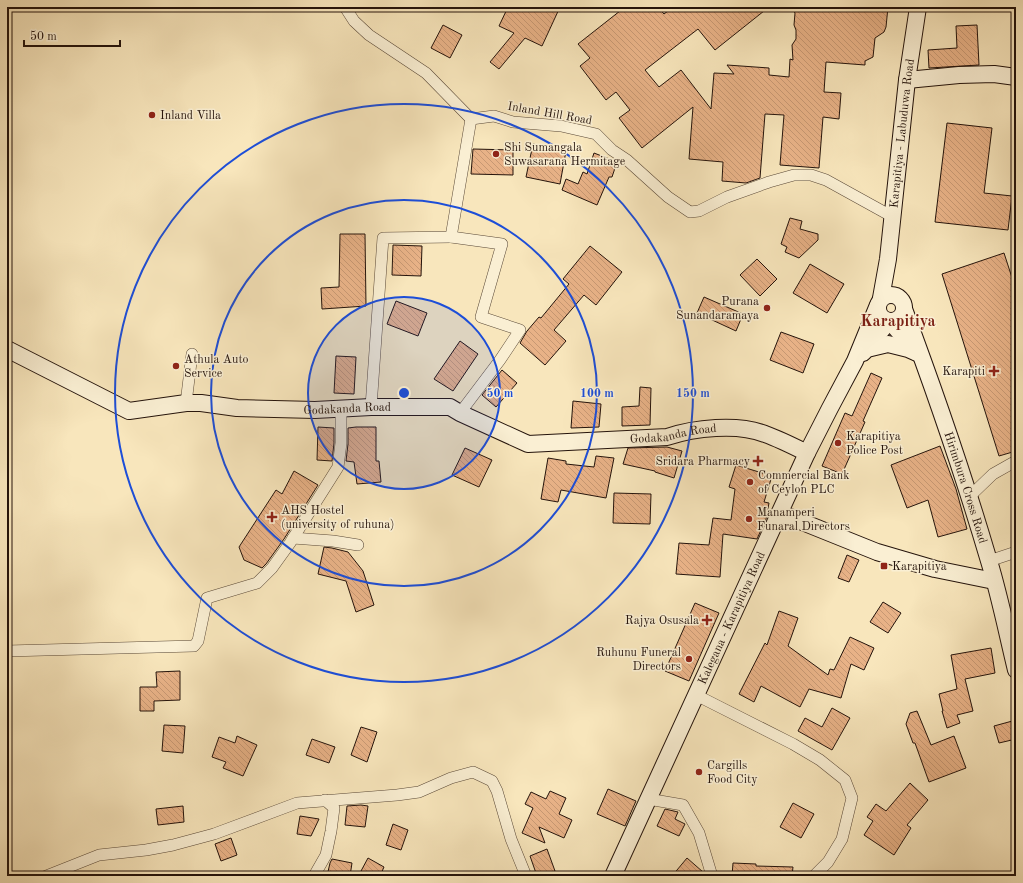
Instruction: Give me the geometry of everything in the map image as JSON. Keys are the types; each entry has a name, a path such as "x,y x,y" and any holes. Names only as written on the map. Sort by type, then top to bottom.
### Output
{"main road":[{"name":"Karapitiya - Labuduwa Road","path":"879,302 888,259 907,80 918,7"},
{"path":"907,80 960,75 994,74 1016,78"},
{"name":"Karapitiya - Labuduwa Road","path":"888,259 902,303"},
{"path":"889,321 900,318 902,303 889,294 879,302 880,315 889,321 920,357"},
{"name":"Kalegana - Karapitiya Road","path":"613,876 807,453 855,361 879,302"},
{"name":"Hirimbura Cross Road","path":"902,303 920,357 942,414 989,561 1016,670"},
{"name":"Kalegana - Karapitiya Road","path":"855,361 867,349 889,321"},
{"path":"867,349 888,344 908,349 920,357"},
{"name":"Godakanda Road","path":"7,349 129,411 186,403 201,403 237,408 315,410 371,407 450,407 528,444 666,438 679,433 740,428 764,433 807,453"},
{"path":"780,513 877,552 935,569 994,581"}],"street":[{"path":"345,7 354,21 369,35 426,73 471,119 451,237"},
{"name":"Inland Hill Road","path":"471,119 494,116 513,122 561,126 596,134 612,150 627,160 668,197 690,212 700,211 726,197 769,182 794,175 811,175 826,180 893,217"},
{"path":"371,407 383,238 451,237 502,244 481,317 520,330 500,360 460,413"},
{"path":"186,403 192,354"},
{"path":"7,651 194,646 198,641 208,598 257,583 272,568 338,467 341,443 342,409"},
{"path":"969,497 993,474 1016,461"},
{"path":"293,538 333,541 358,545"},
{"path":"989,561 1016,552"},
{"path":"696,695 793,744 820,760 846,780 852,798 842,839 828,862 814,876"},
{"path":"46,876 99,855 146,850 173,845 214,834 297,802 419,792 451,778 473,772 492,781 497,791 511,839 526,876"},
{"path":"648,799 683,805 699,833 712,876"},
{"path":"314,876 326,855 332,831 334,808 325,800"}],"building":[{"path":"508,7 560,7 542,46 525,38 499,69 490,62 514,33 499,26"},
{"path":"625,7 658,7 664,14 673,7 769,7 715,50 698,29 645,70 659,87 681,70 711,109 714,73 734,74 727,65 769,68 769,75 789,77 790,59 793,60 792,45 796,39 796,30 794,25 795,13 791,7 888,7 886,27 884,32 875,38 873,57 865,61 865,65 826,62 824,92 841,93 839,119 823,117 819,168 780,165 784,115 765,114 760,178 746,183 722,181 723,162 689,159 693,107 642,148 619,118 630,110 616,92 606,100 580,66 590,58 578,44"},
{"path":"443,25 462,35 450,58 431,48"},
{"path":"977,25 979,65 929,68 928,50 957,48 956,26"},
{"path":"947,123 992,128 984,193 1012,196 1008,230 935,222"},
{"path":"533,144 566,151 560,184 526,177"},
{"path":"473,149 513,150 513,175 471,174"},
{"path":"594,153 617,162 612,177 609,177 597,205 562,190 566,179 578,184 583,172 587,174"},
{"path":"790,218 802,221 800,229 818,234 818,240 799,258 785,252 787,247 781,244"},
{"path":"340,234 365,234 366,306 322,309 321,288 339,287"},
{"path":"393,245 422,246 421,276 392,275"},
{"path":"590,246 622,272 596,305 584,295 554,330 566,341 545,365 520,343 527,331 539,317 541,318 569,284 563,279"},
{"name":"Karapiti","path":"1004,253 1016,290 1016,451 999,456 942,274"},
{"path":"757,259 777,279 760,296 740,275"},
{"path":"810,264 844,284 827,313 793,293"},
{"path":"704,297 743,314 736,331 697,313"},
{"path":"396,301 427,313 418,336 387,324"},
{"path":"781,332 814,344 803,373 770,360"},
{"path":"460,341 478,354 453,391 434,379"},
{"path":"336,356 356,357 354,394 334,393"},
{"path":"502,370 517,383 496,407 482,395"},
{"path":"871,373 882,378 863,421 865,422 842,474 822,466 845,413 852,416"},
{"path":"640,387 651,388 650,425 622,426 622,407 639,406"},
{"path":"573,401 601,404 599,427 571,428"},
{"path":"318,427 334,428 332,461 317,460"},
{"path":"376,427 376,461 379,461 381,482 357,484 354,462 346,461 348,428"},
{"path":"940,446 956,489 967,529 938,537 928,500 907,508 891,465"},
{"path":"667,447 682,451 674,478 655,471 623,464 628,448"},
{"path":"465,448 492,460 479,487 452,475"},
{"path":"596,456 614,458 606,498 561,490 558,502 541,499 548,458 566,461 566,464 594,467"},
{"path":"736,465 772,476 764,502 769,503 766,519 757,539 723,534 720,577 676,574 679,543 709,545 713,518 731,520 735,489 729,487"},
{"path":"294,471 318,485 284,539 262,568 244,560 239,547 276,490 282,494"},
{"path":"614,493 651,494 650,524 613,523"},
{"path":"324,547 348,552 363,571 374,605 356,612 346,581 318,574"},
{"path":"847,555 859,560 849,582 838,578"},
{"path":"883,602 901,613 888,633 870,622"},
{"path":"695,603 719,613 689,681 665,671"},
{"path":"779,611 798,618 788,646 828,675 830,669 834,670 850,637 874,648 864,670 851,664 841,698 809,689 800,707 761,686 754,702 739,694 765,643 767,645"},
{"path":"991,648 995,673 965,679 973,711 957,715 960,723 947,728 939,694 957,689 951,655"},
{"path":"180,671 180,700 154,701 154,711 140,711 140,687 157,687 156,672"},
{"path":"832,708 850,718 832,750 798,731 805,718 822,727"},
{"path":"917,711 931,745 954,736 966,768 929,782 915,743 913,743 906,724 910,713"},
{"path":"1016,720 1016,739 999,743 994,726"},
{"path":"164,725 185,726 183,753 162,751"},
{"path":"361,727 377,732 367,762 351,755"},
{"path":"237,736 257,745 243,776 223,768 226,762 212,757 219,737 235,743"},
{"path":"312,739 335,747 329,763 306,755"},
{"path":"910,783 928,800 907,825 911,828 894,855 864,835 873,821 867,817 876,804 886,811"},
{"path":"608,789 636,801 625,826 597,814"},
{"path":"550,791 566,798 559,814 572,820 564,838 539,827 545,843 522,833 533,808 525,804 531,792 546,799"},
{"path":"793,803 814,814 801,838 780,827"},
{"path":"183,806 184,822 158,825 156,809"},
{"path":"347,806 368,806 365,827 345,825"},
{"path":"665,809 678,812 675,819 685,824 679,836 657,826"},
{"path":"300,816 319,819 311,836 297,834"},
{"path":"393,824 408,830 401,850 386,845"},
{"path":"231,838 237,855 221,861 215,844"},
{"path":"547,849 555,871 537,876 530,856"},
{"path":"368,858 384,867 380,876 371,876 361,871"},
{"path":"687,858 703,872 705,876 672,876"},
{"path":"332,859 352,863 350,876 327,876"},
{"path":"733,863 756,864 756,866 793,867 792,876 732,876"}],"place":[{"name":"Inland Villa","path":"152,115"},
{"name":"Shi Sumangala Suwasarana Hermitage","path":"496,154"},
{"name":"Purana Sunandaramaya","path":"767,308"},
{"name":"Athula Auto Service","path":"176,366"},
{"name":"Karapiti","path":"994,371"},
{"name":"Karapitiya Police Post","path":"838,443"},
{"name":"Sridara Pharmacy","path":"758,461"},
{"name":"Commercial Bank of Ceylon PLC","path":"750,482"},
{"name":"AHS Hostel (university of ruhuna)","path":"272,517"},
{"name":"Manamperi Funaral Directors","path":"749,519"},
{"name":"Karapitiya","path":"884,566"},
{"name":"Rajya Osusala","path":"707,620"},
{"name":"Ruhunu Funeral Directors","path":"689,659"},
{"name":"Cargills Food City","path":"699,772"}],"district":[{"name":"Karapitiya","path":"898,320"}]}
